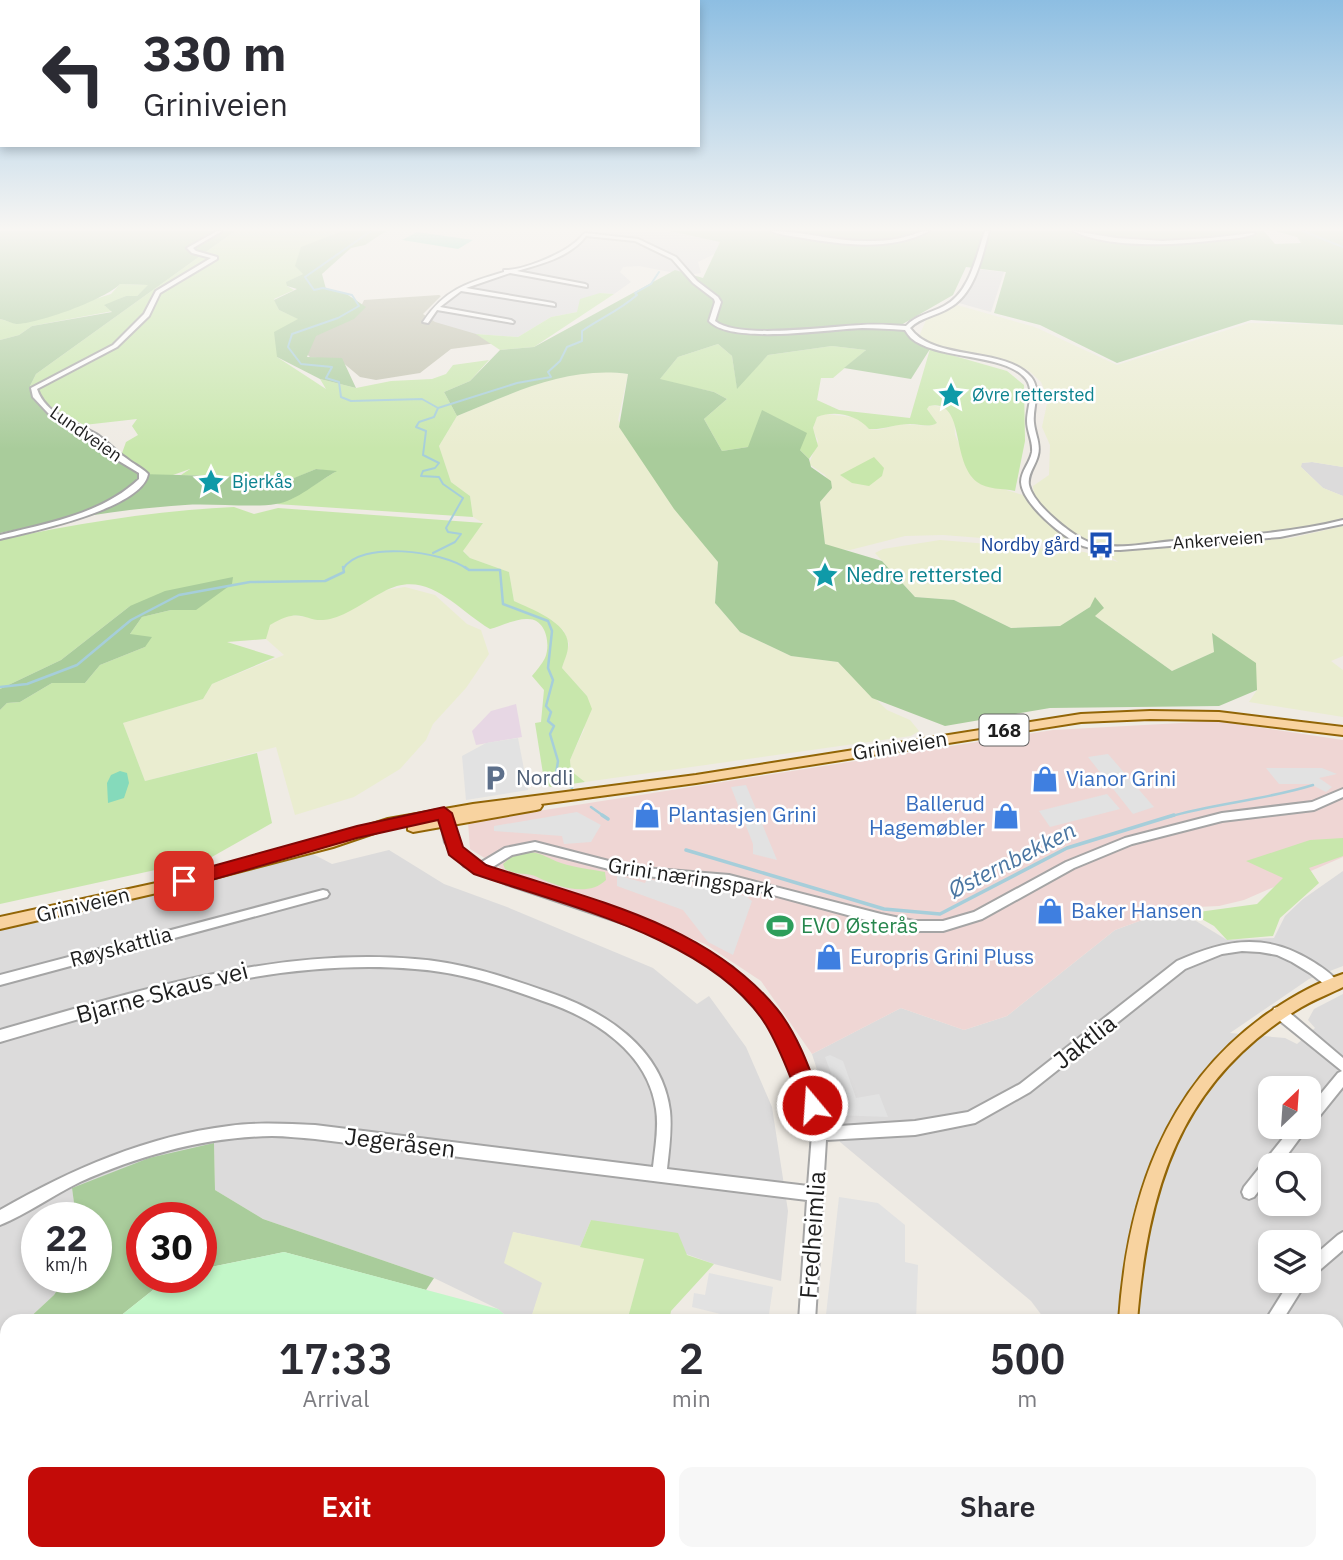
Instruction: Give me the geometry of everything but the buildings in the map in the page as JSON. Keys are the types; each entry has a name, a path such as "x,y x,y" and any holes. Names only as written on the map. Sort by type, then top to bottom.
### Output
{"main road":[{"name":"Griniveien","path":"0,923 161,887 328,843 445,817 1099,717 1219,716 1343,731"},
{"path":"1129,1314 1139,1222 1162,1152 1179,1118 1223,1057 1279,1012 1338,982"}],"street":[{"name":"Lundveien","path":"0,537 76,518 134,488 144,480 144,474 97,438 49,410 34,393 34,388 122,341 147,315 152,304"},
{"path":"426,322 441,304"},
{"path":"546,304 553,305"},
{"path":"717,304 712,321 721,328 748,331 873,325 907,328 914,321 950,304"},
{"path":"435,308 511,323"},
{"name":"Ankerveien","path":"907,328 912,337 922,343 1000,362 1027,376 1033,386 1030,422 1035,450 1026,474 1025,486 1031,497 1066,533 1091,545 1117,547 1266,536 1307,531 1343,522"},
{"name":"Grini næringspark","path":"480,869 509,851 535,845 623,869 729,879 881,919 935,927 978,916 1070,864 1129,841 1222,817 1314,806 1343,793"},
{"name":"Fredheimlia","path":"445,817 455,850 480,869 668,934 727,971 764,1008 786,1040 805,1081 819,1135 807,1314"},
{"name":"Røyskattlia","path":"0,980 323,894"},
{"name":"Jaktlia","path":"819,1135 915,1128 970,1118 1025,1088 1181,965 1206,952 1236,946 1265,946 1296,956 1338,982"},
{"name":"Bjarne Skaus vei","path":"0,1036 206,978 260,968 333,962 394,962 453,968 509,981 548,996 594,1016 621,1034 642,1056 660,1097 663,1110 659,1174"},
{"path":"1279,1012 1343,1066"},
{"path":"1321,1104 1343,1077"},
{"name":"Jegeråsen","path":"0,1219 63,1183 147,1149 215,1133 260,1129 315,1132 815,1194"},
{"path":"1249,1192 1291,1139"},
{"path":"1321,1259 1343,1240"},
{"path":"1278,1314 1291,1293"}],"shaded area":[{"path":"362,304 433,304 423,314 435,322 483,336 497,343 451,349 420,373 376,380 360,377 341,361 310,357 299,347 305,336 359,311"},
{"path":"441,304 587,304 577,312 551,317 518,337 447,335 427,328"},
{"path":"962,304 994,304 991,312"},
{"path":"957,305 1035,327 1117,365 1249,323 1343,325 1343,467 1312,462 1302,463 1301,467 1323,488 1343,496 1343,519 1289,532 1215,539 1115,546 1096,545 1080,540 1061,526 1034,497 1033,486 1049,475 1050,445 1042,427 1048,399 1041,382 1028,370 1002,360 934,346 918,339 926,320"},
{"path":"598,370 628,374 618,420 718,562 715,603 740,632 791,656 838,662 887,710 910,720 919,731 911,736 585,782 571,771 570,759 584,730 587,696 562,668 569,644 564,631 553,621 514,601 509,572 470,558 463,550 483,523 473,517 470,496 451,482 439,446 457,416 539,382"},
{"path":"929,405 949,408 954,415 955,435 976,481 1026,496 1074,545 943,535 905,536 850,550 834,549 825,544 820,502 832,488 825,475 809,464 818,441 813,429 816,417 825,414 852,417 862,420 869,429 878,430 901,424 930,426 937,423 927,409"},
{"path":"1301,463 1343,467 1343,496 1323,488 1301,467"},
{"path":"1343,526 1343,656 1331,661 1343,670 1343,717 1249,702 1257,690 1212,634 1214,652 1172,671 1095,616 1096,598 1090,607 1060,626 1011,628 954,600 915,597 875,553 883,549 940,540 1084,552 1118,562 1110,556 1114,550 1291,538"},
{"path":"405,587 435,595 467,624 481,630 489,654 466,688 433,724 426,740 400,769 354,797 295,815 276,747 145,781 123,723 203,699 212,684 284,655 266,639 269,625 286,615 329,619 386,590"},
{"path":"516,704 522,737 476,745 472,731 491,711"},
{"path":"1217,721 1343,740 1343,857 1244,900 1219,906 1175,908 1115,930 1007,1016 964,1030 901,1008 812,1054 761,981 705,944 641,918 511,874 470,849 468,822 1053,730"},
{"name":"Nordli","path":"518,738 528,790 466,800 462,756 486,743"},
{"path":"1108,754 1154,807 1133,814 1088,757"},
{"path":"1266,768 1322,768 1337,774 1319,778 1332,787 1326,792 1310,784 1279,784"},
{"path":"746,785 777,860 753,854 753,844 731,787"},
{"path":"1107,794 1120,809 1050,827 1039,811"},
{"path":"577,812 601,825 591,842 564,844 562,836 494,831 494,826"},
{"path":"389,850 444,884 507,907 653,968 697,1004 709,996 746,1047 772,1107 788,1211 781,1281 714,1264 591,1220 580,1247 513,1232 543,1283 532,1314 504,1314 434,1278 263,1219 215,1190 214,1143 72,1188 74,1202 21,1202 21,1293 55,1293 34,1314 0,1314 0,930 313,854 332,864"},
{"path":"1343,871 1343,966 1309,979 1230,1033 1285,1038 1297,1044 1315,1028 1308,1020 1314,1009 1343,994 1343,1314 1041,1314 1031,1301 840,1142 812,1054 901,1008 964,1030 1007,1016 1115,930 1175,908 1227,940 1274,938 1285,916 1303,899"},
{"path":"617,875 645,883 647,879 746,896 752,901 733,955 708,942 683,910 617,886"},
{"path":"830,1055 843,1061 856,1098 879,1094 888,1117 835,1115 830,1092 837,1089 825,1057"},
{"path":"839,1197 878,1203 905,1225 905,1262 918,1265 916,1314 826,1314"},
{"path":"513,1232 644,1259 629,1314 532,1314 542,1283 504,1263"},
{"path":"709,1273 773,1287 769,1314 720,1314 692,1307 694,1293 705,1295"}],"green space":[{"path":"0,304 85,304 26,323 16,324 0,319"},
{"path":"80,304 110,304 105,306 113,311 32,326 19,335 0,340 0,319 17,324"},
{"path":"134,304 276,304 279,310 299,319 277,357 326,389 320,379 356,388 391,381 432,379 446,374 453,365 489,360 470,381 444,392 457,416 439,446 451,482 470,496 473,517 276,504 293,498 335,472 316,469 295,478 181,475 190,469 153,482 121,456 126,442 138,435 132,426 137,419 84,425 46,404 39,392 35,393 30,386 36,374"},
{"path":"134,304 36,374 30,386 52,414 140,474 294,478 316,469 337,471 300,495 276,504 138,509 0,533 0,340 19,335 32,326 112,312 104,305"},
{"path":"276,304 361,304 366,307 354,319 316,336 307,357 342,358 356,388 320,379 277,357 274,332 298,319 279,310"},
{"path":"579,304 599,304 534,347 500,350 476,334 518,337 551,317 577,312"},
{"path":"613,304 938,304 901,325 930,349 911,379 844,368 866,350 832,346 768,355 737,389 732,356 718,344 678,357 660,379 714,392 727,399 704,419 722,451 748,447 762,410 807,433 800,450 809,459 811,467 831,481 832,488 820,502 825,544 882,561 915,597 954,600 1011,628 1060,626 1090,607 1095,597 1104,608 1095,616 1172,671 1214,652 1212,633 1256,663 1257,690 1219,706 1050,708 945,726 872,698 838,662 791,656 740,632 715,603 718,562 674,509 619,427 628,374 583,374 541,383 457,416 444,392 470,381 500,350 534,347"},
{"path":"997,304 1343,304 1343,325 1251,320 1117,363 1040,325 994,313"},
{"path":"718,344 732,356 737,387 768,355 832,346 866,350 833,378 821,378 817,400 839,410 910,418 930,349 1007,371 1024,385 1025,441 1015,491 990,488 977,482 963,460 953,421 941,406 929,406 927,409 937,423 931,425 905,424 869,429 858,420 845,415 817,417 813,428 818,446 809,459 800,450 748,447 722,451 704,419 727,399 714,392 659,380 678,357"},
{"path":"874,457 884,468 882,476 869,486 852,483 840,475"},
{"path":"234,507 254,514 278,508 483,523 463,551 470,558 509,572 514,601 548,618 563,630 567,638 568,649 562,668 587,696 592,709 570,760 571,771 585,782 550,787 544,780 535,723 541,722 544,690 532,676 547,652 546,633 539,623 524,619 490,629 427,587 414,584 399,586 337,617 315,620 290,616 270,625 266,639 227,642 275,657 212,684 203,699 123,723 145,781 257,753 272,823 210,858 0,904 0,710 7,703 20,702 52,683 85,683 100,665 145,647 130,634 142,617 171,610 196,610 130,606 61,660 0,689 0,540 116,519"},
{"path":"233,577 232,584 196,610 171,610 142,617 130,634 152,637 145,647 100,665 85,683 52,683 20,702 7,703 0,710 0,689 61,660 130,606 165,591"},
{"path":"120,771 127,773 129,783 124,798 108,803 107,783 111,775"},
{"path":"1343,838 1343,856 1309,868 1319,883 1280,918 1273,936 1227,940 1214,926 1191,913 1257,904 1283,878 1246,861 1310,840"},
{"path":"529,852 567,865 605,872 606,880 590,888 572,889 505,869 503,864 511,857"},
{"path":"214,1143 215,1190 263,1219 434,1278 426,1290 284,1252 217,1266 217,1202 126,1202 126,1293 149,1293 123,1314 34,1314 55,1293 112,1293 112,1202 74,1202 72,1188 149,1158"},
{"path":"591,1220 678,1233 687,1255 714,1264 670,1314 629,1314 644,1259 580,1247"},
{"path":"284,1252 498,1309 504,1314 123,1314 149,1293 217,1293 217,1266"}],"waterway":[{"path":"358,304 359,306 338,318 292,334 288,347 301,364 332,367 326,378 339,382 341,397 351,401 422,399 438,408"},
{"path":"438,408 517,383 551,377 548,372 560,361 567,347 582,341 582,331 626,304"},
{"path":"433,553 455,542 461,534 448,532 446,528 463,498 443,484 439,477 421,476 423,471 435,468 439,463 423,455 426,431 416,427 419,422 434,417 438,408"},
{"name":"Østernbekken","path":"343,569 352,560 366,554 402,551 440,557 467,569"},
{"name":"Østernbekken","path":"465,567 469,570 500,570 503,604 548,621 552,631 548,668 553,680 546,706 551,712 548,721 554,726 550,734 558,761 556,774 572,788"},
{"name":"Østernbekken","path":"0,687 27,684 77,665 131,620 179,595 250,582 325,581 344,572 343,569"},
{"name":"Østernbekken","path":"1168,817 1313,785"},
{"name":"Østernbekken","path":"591,807 605,817"},
{"name":"Østernbekken","path":"686,850 884,909 940,914 1067,848 1174,815"}],"place":[{"name":"Øvre rettersted","path":"951,395"},
{"name":"Bjerkås","path":"211,482"},
{"name":"Nordby gård","path":"1101,545"},
{"name":"Nedre rettersted","path":"825,575"},
{"name":"Nordli","path":"495,778"},
{"name":"Vianor Grini","path":"1045,779"},
{"name":"Plantasjen Grini","path":"647,815"},
{"name":"Ballerud Hagemøbler","path":"1006,816"},
{"name":"Baker Hansen","path":"1050,911"},
{"name":"EVO Østerås","path":"780,926"},
{"name":"Europris Grini Pluss","path":"829,957"}],"route":[{"path":"184,881 328,843 357,832 444,813 451,842 468,863 510,881 668,934 697,949 727,971 749,990 771,1016 800,1068 812,1105"}]}
